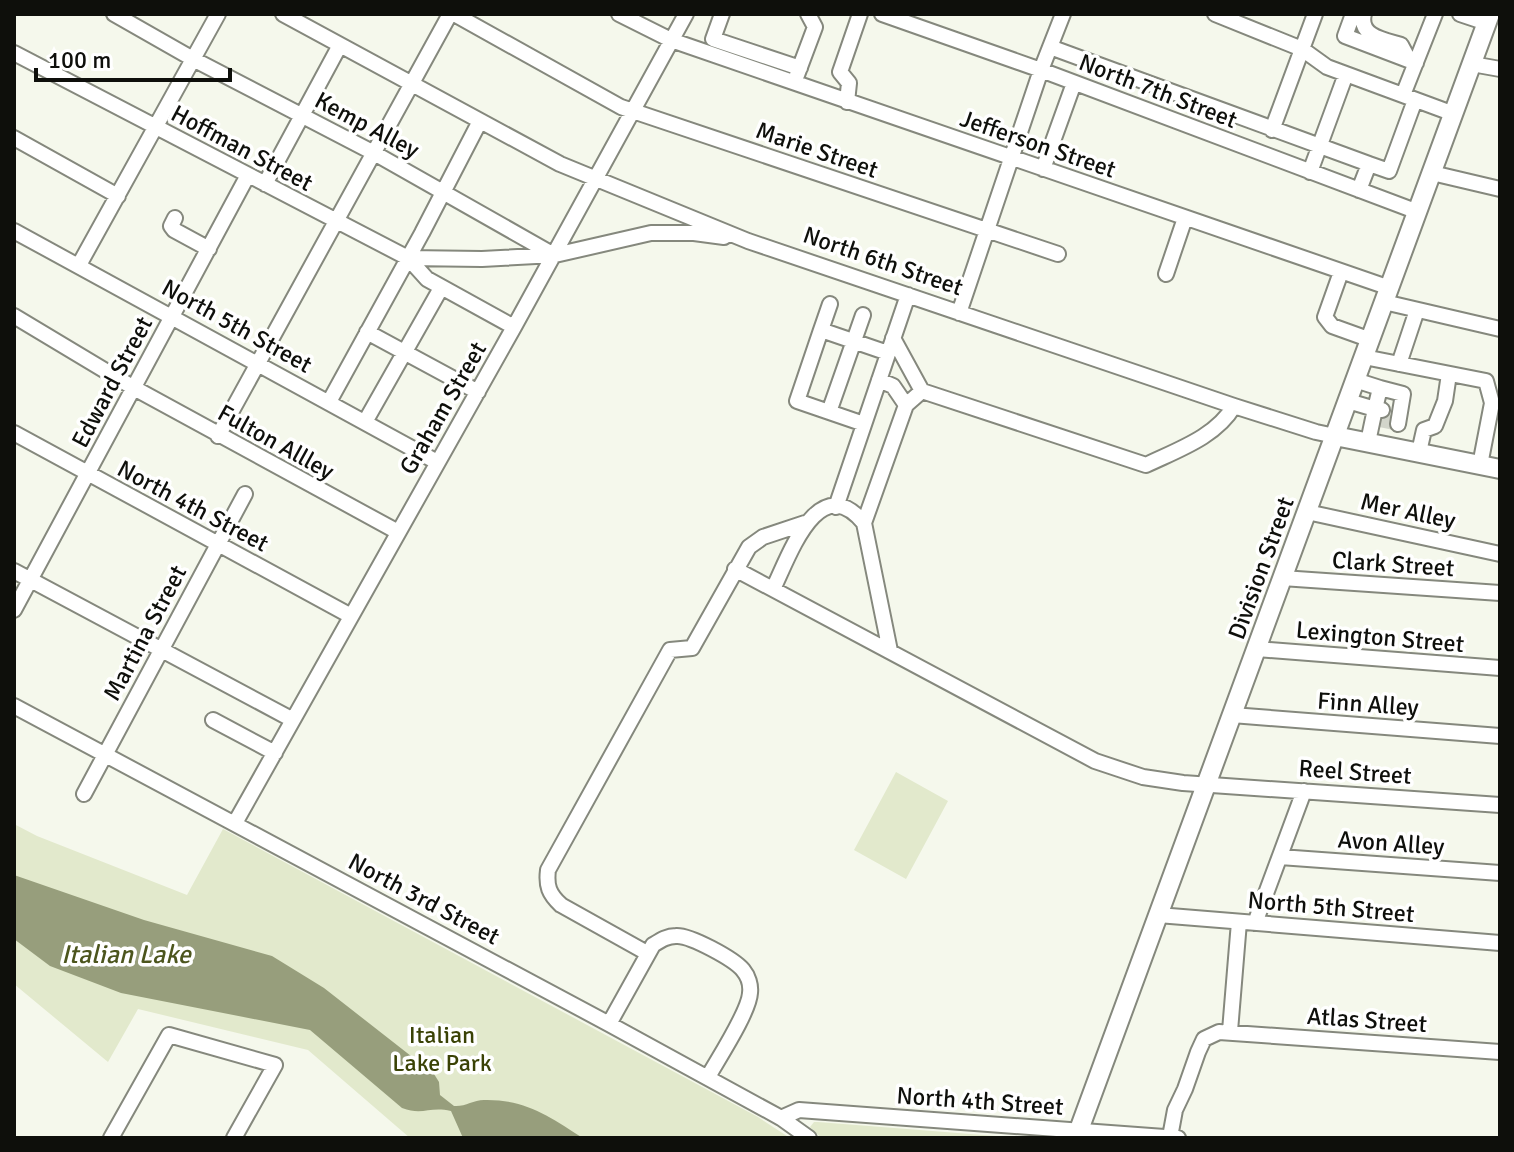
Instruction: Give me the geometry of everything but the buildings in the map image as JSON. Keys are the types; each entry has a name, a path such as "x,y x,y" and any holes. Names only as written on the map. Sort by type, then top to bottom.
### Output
{"main road":[{"name":"Division Street","path":"1078,1134 1488,19"},
{"name":"North 6th Street","path":"1335,436 1500,469"}],"street":[{"name":"Kemp Alley","path":"114,14 193,59 374,153 555,255"},
{"path":"79,265 218,14"},
{"name":"North 6th Street","path":"283,14 595,181 748,241 1234,406 1335,436"},
{"path":"218,436 452,14"},
{"name":"Marie Street","path":"452,14 533,56 596,95 633,111 1058,254"},
{"name":"Jefferson Street","path":"619,14 671,40 711,46 794,83 1341,272 1417,310 1500,329"},
{"name":"Graham Street","path":"235,823 555,255 686,14"},
{"path":"722,14 711,46 800,68"},
{"path":"794,83 815,27 808,14"},
{"path":"847,102 849,83 840,72 860,14"},
{"name":"North 7th Street","path":"884,14 1418,212"},
{"path":"959,313 1063,14"},
{"path":"1215,14 1302,49 1327,67 1454,114"},
{"path":"1272,130 1315,14"},
{"path":"1353,14 1345,36 1412,61"},
{"path":"1364,14 1364,29 1374,36 1401,45 1412,61"},
{"path":"1050,47 1319,148 1389,171 1409,98 1412,61 1435,14"},
{"path":"1460,14 1488,19"},
{"path":"265,184 340,45"},
{"name":"Hoffman Street","path":"14,53 408,258 427,279 514,327"},
{"path":"1472,64 1500,69"},
{"path":"1310,172 1346,74"},
{"path":"1043,169 1074,83"},
{"path":"329,402 480,121"},
{"path":"14,138 118,196"},
{"path":"1359,190 1369,164"},
{"path":"1432,173 1500,189"},
{"name":"Edward Street","path":"14,610 248,175"},
{"path":"175,218 171,226 174,230 209,249"},
{"path":"1166,274 1185,218"},
{"name":"North 5th Street","path":"14,231 437,462"},
{"name":"Hoffman Street","path":"408,258 482,259 555,255 651,233 694,233 748,241"},
{"path":"1341,272 1325,317 1332,326 1399,364 1486,381 1492,403 1480,465"},
{"path":"365,422 441,288"},
{"path":"836,507 908,295"},
{"path":"830,304 797,401 864,424"},
{"path":"1399,364 1417,310"},
{"path":"829,412 863,315"},
{"name":"Fulton Allley","path":"14,316 218,436 398,532"},
{"path":"821,330 888,353"},
{"path":"367,332 478,392"},
{"path":"893,338 922,391 1146,465 1209,433 1223,423 1234,406"},
{"path":"1348,401 1424,430 1435,426 1441,415 1449,374"},
{"path":"879,380 893,386 906,405"},
{"path":"1355,380 1403,394 1368,442"},
{"path":"1380,388 1387,416"},
{"path":"890,651 864,523 906,405 922,391"},
{"path":"1419,452 1424,430"},
{"name":"North 4th Street","path":"14,433 351,616"},
{"name":"Martina Street","path":"84,794 245,494"},
{"path":"647,953 561,905 550,895 548,870 670,650 692,648 735,569 755,541 805,523 820,510 836,507 851,510 864,523"},
{"name":"Mer Alley","path":"1307,512 1500,554"},
{"path":"773,589 805,523"},
{"name":"Reel Street","path":"735,569 1107,766 1143,777 1207,785 1500,805"},
{"path":"14,571 293,720"},
{"name":"Clark Street","path":"1282,578 1500,593"},
{"name":"Lexington Street","path":"1257,649 1500,668"},
{"name":"North 3rd Street","path":"14,706 708,1077 781,1118 809,1138"},
{"name":"Finn Alley","path":"1232,715 1500,736"},
{"path":"213,720 275,753"},
{"path":"1255,923 1304,791"},
{"name":"Avon Alley","path":"1280,857 1500,873"},
{"name":"North 5th Street","path":"1158,915 1500,943"},
{"path":"1170,1137 1175,1110 1204,1039 1230,1031 1239,922"},
{"path":"609,1024 647,953 662,939 679,935 737,964 749,979 749,1000 708,1077"},
{"name":"Atlas Street","path":"1230,1031 1500,1052"},
{"path":"111,1138 169,1035 275,1065 234,1138"},
{"name":"North 4th Street","path":"781,1118 799,1110 1078,1134 1179,1138"}],"green space":[{"path":"896,772 948,801 906,879 854,850"},
{"name":"Italian Lake Park","path":"14,824 187,895 223,829 758,1117 790,1138 410,1138 308,1050 138,1009 108,1062 14,984"},
{"path":"814,1122 1022,1138 821,1138 810,1127"}],"water":[{"name":"Italian Lake","path":"14,875 144,920 272,956 324,988 434,1074 439,1082 440,1095 454,1106 484,1100 513,1103 537,1111 583,1138 463,1138 451,1111 402,1108 310,1030 121,993 50,966 14,939"}],"tunnel":[{"path":"1379,420 1394,423"}]}
